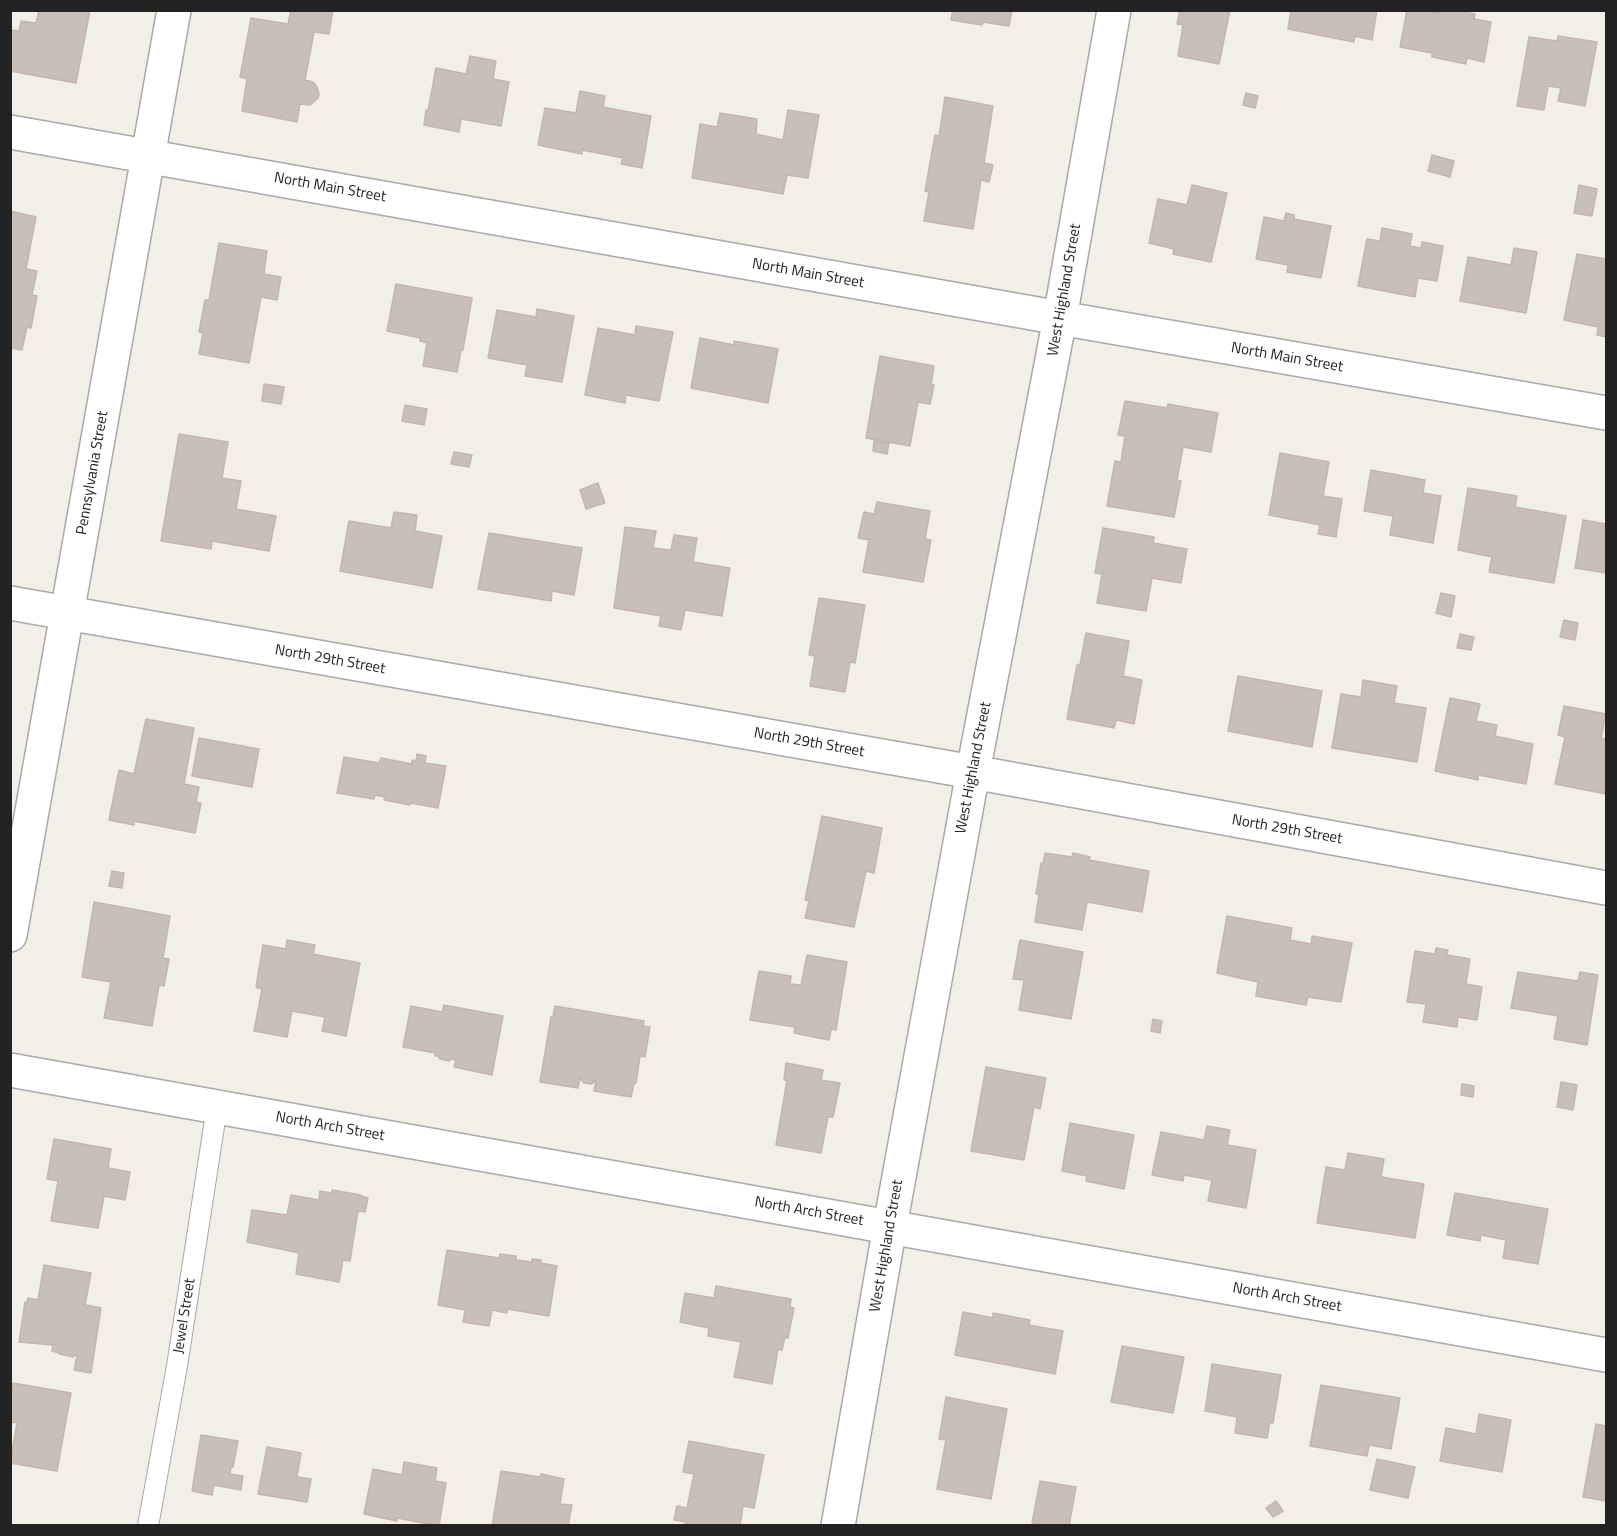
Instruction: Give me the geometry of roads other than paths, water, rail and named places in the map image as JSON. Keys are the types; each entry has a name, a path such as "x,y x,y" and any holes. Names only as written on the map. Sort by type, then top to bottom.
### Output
{"street":[{"name":"Pennsylvania Street","path":"10,934 174,10"},
{"name":"West Highland Street","path":"838,1526 890,1226 973,772 1060,318 1114,10"},
{"name":"North Main Street","path":"10,132 1606,413"},
{"name":"North 29th Street","path":"10,603 973,772 1606,888"},
{"name":"North Arch Street","path":"10,1070 1606,1355"}],"lane":[{"name":"Jewel Street","path":"148,1526 177,1366 217,1107"}]}
